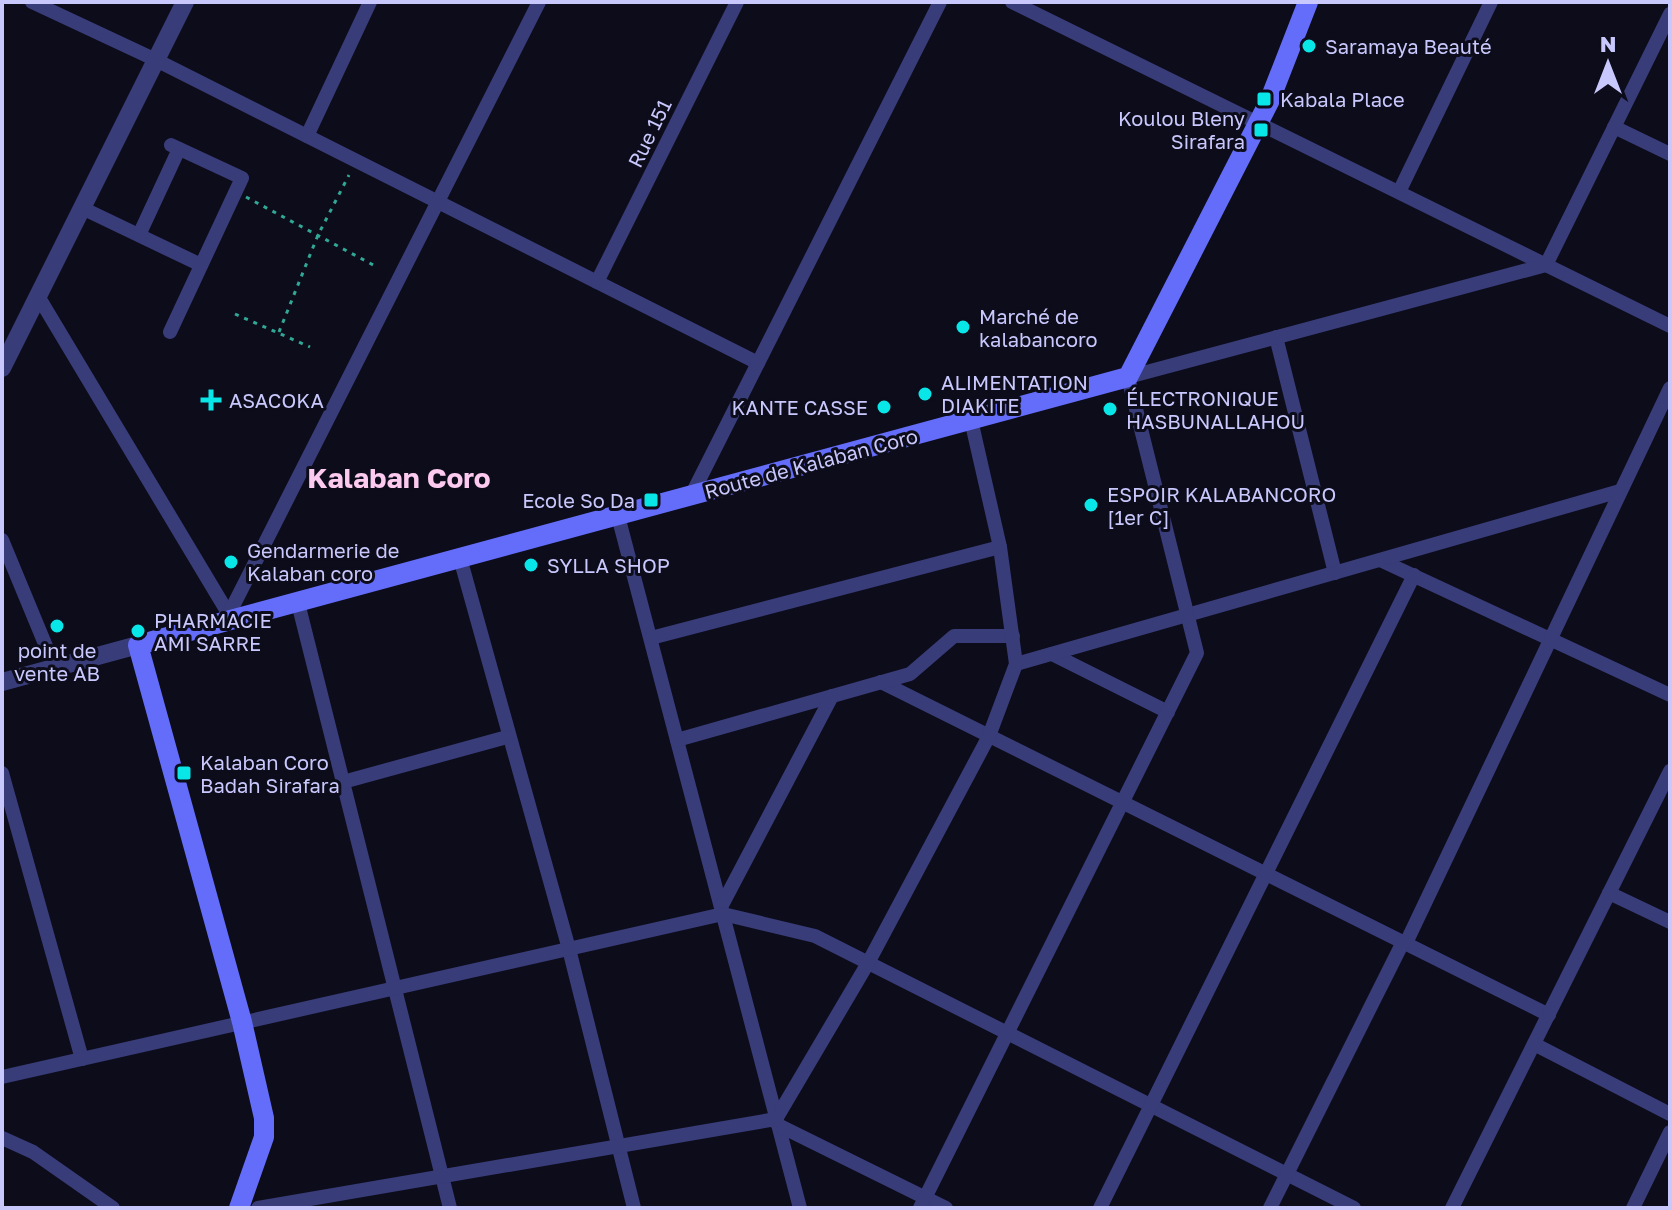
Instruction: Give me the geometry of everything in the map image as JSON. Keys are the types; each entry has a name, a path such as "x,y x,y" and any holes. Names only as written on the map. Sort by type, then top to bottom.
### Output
{"main road":[{"path":"1128,377 1258,123 1308,2"},
{"name":"Route de Kalaban Coro","path":"138,645 231,617 298,603 1128,377"},
{"path":"138,645 242,1022 264,1118 264,1137 239,1208"}],"street":[{"path":"32,2 156,60 758,363"},
{"path":"2,368 185,2"},
{"path":"307,136 370,2"},
{"path":"231,617 539,2"},
{"name":"Rue 151","path":"597,282 737,2"},
{"path":"691,496 940,2"},
{"path":"1012,2 1670,326"},
{"path":"1399,192 1491,2"},
{"path":"923,1203 1197,653 1128,377 1546,265 1670,14"},
{"path":"1614,127 1670,154"},
{"path":"139,235 175,147 242,178 170,332"},
{"path":"82,208 201,265"},
{"path":"38,296 231,617"},
{"path":"1276,337 1335,573"},
{"path":"1270,1208 1404,943 1670,388"},
{"path":"777,1122 868,963 989,736 1016,664 1000,547 971,420"},
{"path":"1016,664 1620,491"},
{"path":"618,516 800,1208"},
{"path":"2,540 55,668"},
{"path":"651,638 1000,547"},
{"path":"460,558 507,737 569,949 634,1208"},
{"path":"1380,560 1670,695"},
{"path":"1100,1208 1414,575"},
{"path":"298,603 450,1208"},
{"path":"677,740 910,674 954,636 1013,636"},
{"path":"2,682 138,645"},
{"path":"1052,654 1168,712"},
{"path":"881,682 1549,1015"},
{"path":"722,910 832,696"},
{"path":"343,782 507,737"},
{"path":"1452,1208 1670,771"},
{"path":"2,773 82,1059"},
{"path":"1609,893 1670,922"},
{"path":"3,1076 569,949 722,910 815,936 1354,1208"},
{"path":"1534,1044 1670,1114"},
{"path":"258,1208 777,1122 923,1203 946,1208"},
{"path":"1633,1208 1670,1132"},
{"path":"2,1138 33,1152 113,1208"}],"path":[{"path":"279,332 318,235 356,160"},
{"path":"236,191 377,267"},
{"path":"235,314 310,347"}],"place":[{"name":"Saramaya Beauté","path":"1309,46"},
{"name":"Kabala Place","path":"1264,99"},
{"name":"Koulou Bleny Sirafara","path":"1261,130"},
{"name":"Marché de kalabancoro","path":"963,327"},
{"name":"ALIMENTATION DIAKITE","path":"925,394"},
{"name":"ASACOKA","path":"211,400"},
{"name":"KANTE CASSE","path":"884,407"},
{"name":"ÉLECTRONIQUE HASBUNALLAHOU","path":"1110,409"},
{"name":"Ecole So Da","path":"651,500"},
{"name":"ESPOIR KALABANCORO [1er C]","path":"1091,505"},
{"name":"Gendarmerie de Kalaban coro","path":"231,562"},
{"name":"SYLLA SHOP","path":"531,565"},
{"name":"point de vente AB","path":"57,626"},
{"name":"PHARMACIE AMI SARRE","path":"138,631"},
{"name":"Kalaban Coro Badah Sirafara","path":"184,773"}],"district":[{"name":"Kalaban Coro","path":"399,477"}]}
